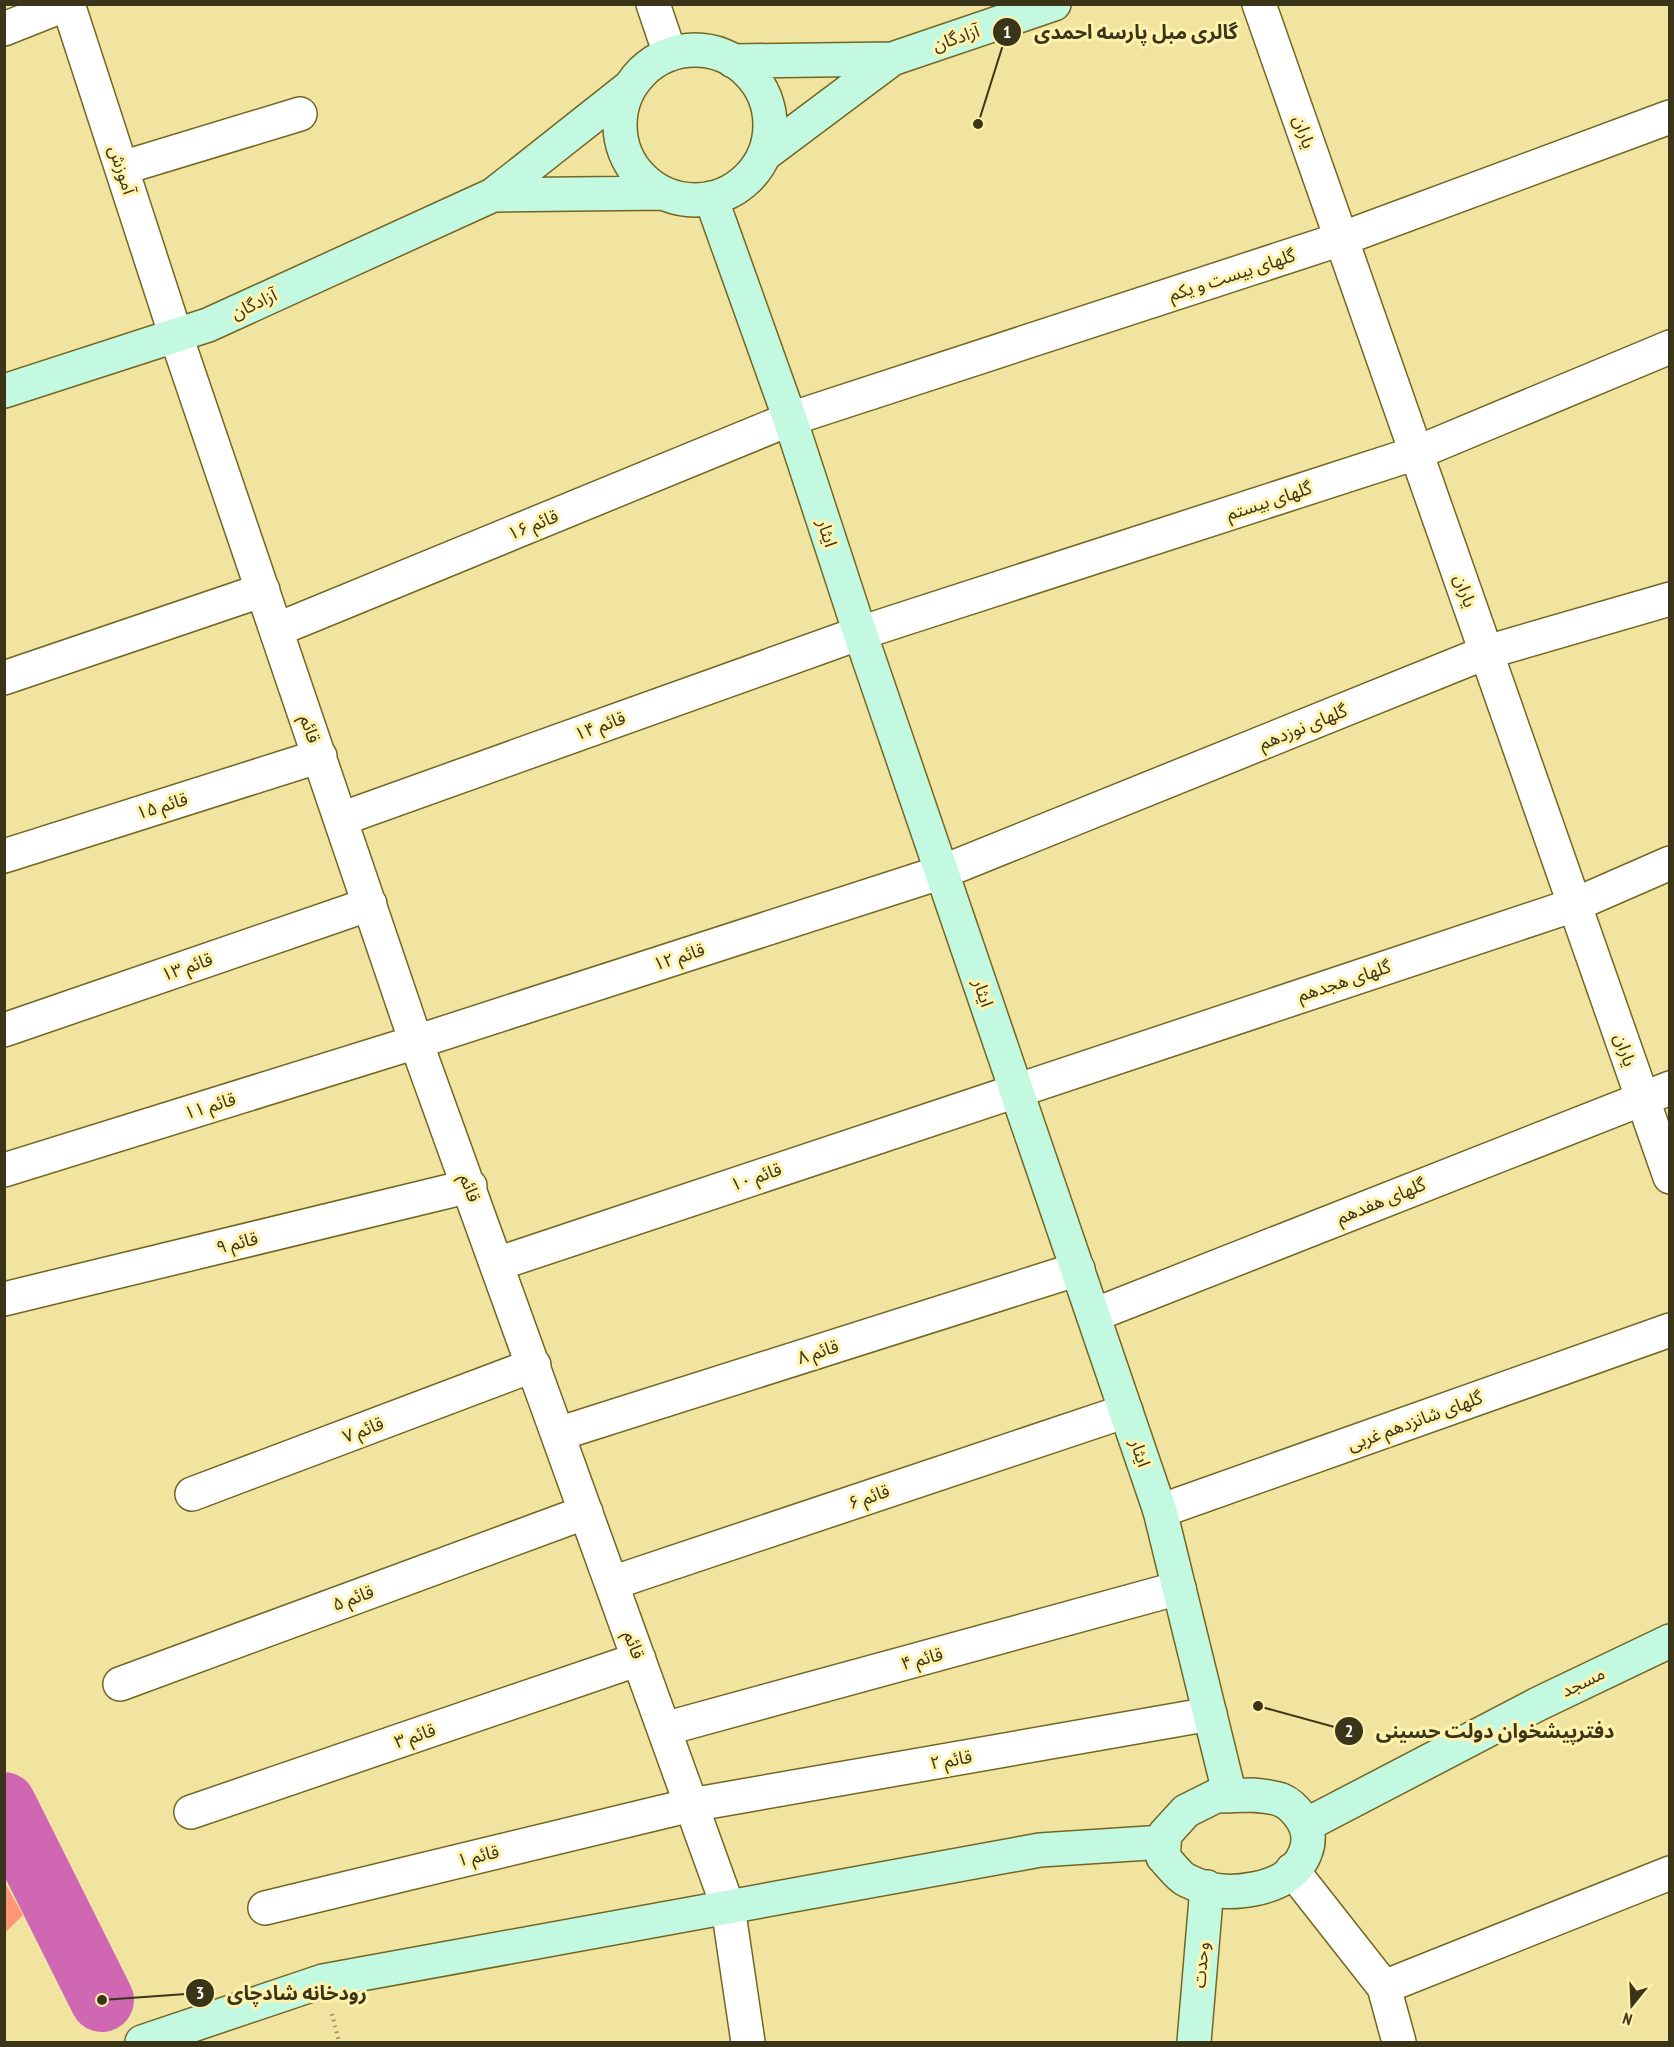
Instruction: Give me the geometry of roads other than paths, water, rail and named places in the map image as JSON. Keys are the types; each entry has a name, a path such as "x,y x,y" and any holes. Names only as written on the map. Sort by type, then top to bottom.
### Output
{"street":[{"path":"4,29 68,4"},
{"name":"آموزش","path":"68,4 176,336"},
{"path":"653,4 670,54"},
{"name":"آزادگان","path":"892,60 1054,4"},
{"name":"یاران","path":"1259,4 1574,905 1655,1093 1670,1177"},
{"path":"691,50 713,52 733,61 750,74 763,92 770,112 770,133 765,154 752,175 733,190 711,198 687,199 663,193 494,195 631,86 647,68 670,54 691,50"},
{"path":"733,61 892,60"},
{"path":"765,154 892,60"},
{"path":"631,86 622,110 621,134 628,159 643,179 663,193"},
{"path":"122,168 300,114"},
{"name":"گلهای بیست و یکم","path":"790,419 1341,239 1670,117"},
{"name":"آزادگان","path":"4,391 208,325 494,195"},
{"name":"ایثار","path":"711,198 790,419 860,633 1160,1511 1230,1796"},
{"name":"قائم","path":"176,336 416,1042 470,1186 728,1907 748,2043"},
{"name":"گلهای بیستم","path":"860,633 1416,453 1670,347"},
{"name":"قائم ۱۶","path":"276,630 790,419"},
{"path":"4,678 263,590"},
{"name":"گلهای نوزدهم","path":"942,872 1487,652 1670,599"},
{"name":"قائم ۱۴","path":"341,819 860,633"},
{"name":"قائم ۱۵","path":"4,855 320,756"},
{"name":"گلهای هجدهم","path":"1016,1089 1574,905 1670,863"},
{"name":"قائم ۱۲","path":"416,1042 942,872"},
{"name":"قائم ۱۳","path":"4,1030 370,904"},
{"name":"قائم ۱۱","path":"4,1170 416,1042"},
{"name":"قائم ۱۰","path":"497,1264 1016,1089"},
{"name":"گلهای هفدهم","path":"1094,1315 1655,1093"},
{"name":"قائم ۹","path":"4,1299 470,1186"},
{"name":"قائم ۸","path":"558,1434 1078,1269"},
{"name":"گلهای شانزدهم غربی","path":"1160,1511 1670,1330"},
{"name":"قائم ۷","path":"192,1494 534,1365"},
{"name":"قائم ۶","path":"612,1583 1126,1411"},
{"name":"قائم ۵","path":"120,1684 586,1512"},
{"name":"قائم ۴","path":"664,1730 1179,1588"},
{"name":"مسجد","path":"1306,1825 1538,1704 1670,1641"},
{"name":"قائم ۳","path":"191,1812 639,1659"},
{"name":"قائم ۲","path":"691,1805 1210,1714"},
{"path":"1216,1796 1272,1796 1292,1804 1306,1825 1310,1837 1306,1853 1292,1870 1284,1878 1251,1889 1221,1891 1184,1879 1163,1857 1164,1834 1186,1811 1216,1796"},
{"name":"قائم ۱","path":"265,1908 691,1805"},
{"path":"142,2043 323,1981 1040,1850 1164,1842"},
{"path":"1292,1870 1384,1987 1399,2043"},
{"path":"1384,1987 1670,1873"},
{"name":"وحدت","path":"1194,2043 1208,1887"}],"waterway":[{"path":"4,1804 102,2000"}],"place":[{"name":"گالری مبل پارسه احمدی","path":"978,124"},
{"name":"دفترپیشخوان دولت حسینی","path":"1258,1706"},
{"name":"رودخانه شادچای","path":"102,2000"}]}
